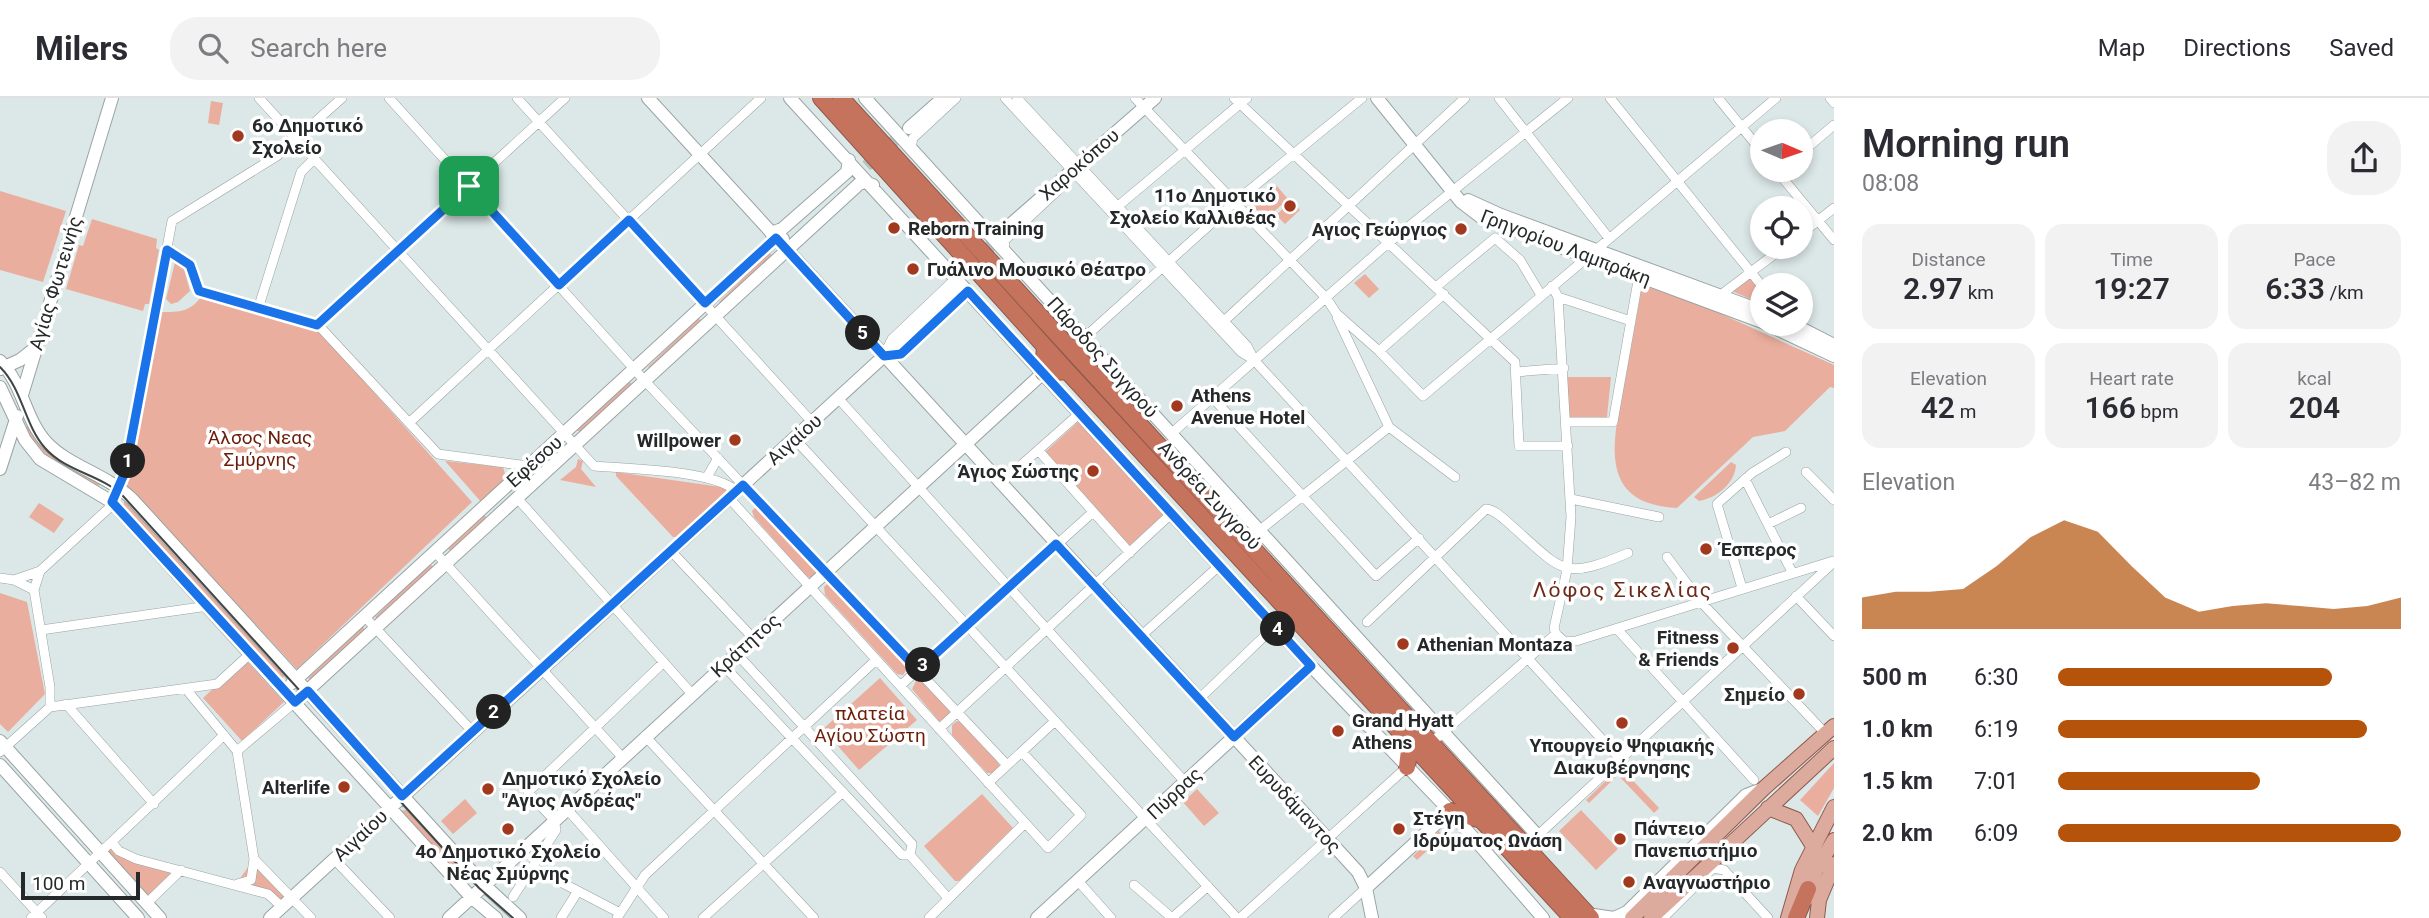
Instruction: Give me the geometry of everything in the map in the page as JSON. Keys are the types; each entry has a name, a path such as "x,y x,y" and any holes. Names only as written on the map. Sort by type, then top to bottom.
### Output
{"highway":[{"name":"Ανδρέα Συγγρού","path":"821,98 1045,347 1482,820 1584,917"},
{"name":"Ανδρέα Συγγρού","path":"841,98 1065,343 1532,841 1584,917"},
{"path":"1065,343 1085,337"},
{"path":"1079,358 1079,345 1085,337"},
{"path":"1045,347 1043,373 1067,371"},
{"path":"1408,767 1410,742"},
{"path":"1450,811 1482,820"},
{"path":"1796,918 1808,889"}],"main road":[{"path":"1632,918 1758,784 1830,729"},
{"path":"1651,918 1834,748"},
{"path":"1788,918 1802,870 1834,807"},
{"path":"1768,808 1796,819 1813,846"},
{"path":"1814,917 1808,889 1834,840"},
{"path":"1814,917 1834,864"}],"street":[{"name":"Αγίας Φωτεινής","path":"2,463 113,98"},
{"path":"259,98 490,348 594,466 707,477 731,486 827,571 1007,765"},
{"path":"14,580 40,571 112,502 120,487 131,444 172,220 249,175 298,139 342,98"},
{"path":"389,98 718,458 736,491 809,587 1048,848 1081,816 1022,752"},
{"path":"517,98 812,422"},
{"path":"317,325 565,98"},
{"name":"Ευρυδάμαντος","path":"648,98 1360,875 1366,888 1372,918"},
{"path":"410,422 761,98"},
{"path":"790,98 874,186 959,287 1043,373 1311,666 1450,811 1543,918"},
{"name":"Πάροδος Συγγρού","path":"865,98 1260,530 1437,737"},
{"path":"896,132 935,98"},
{"path":"909,128 943,98"},
{"path":"911,148 913,138 956,98"},
{"path":"1005,98 1247,346 1255,361"},
{"path":"1017,98 1074,168 1117,207 1241,352 1255,361 1530,657 1620,759"},
{"name":"Χαροκόπου","path":"1003,249 1005,240 1074,168 1140,103 1155,98"},
{"path":"1085,337 1235,202 1362,98"},
{"path":"1377,98 1453,191"},
{"path":"1223,322 1288,258 1465,98"},
{"path":"1499,98 1608,237"},
{"path":"1172,433 1387,244 1568,98"},
{"path":"1610,98 1751,272"},
{"path":"1718,98 1750,137"},
{"path":"1336,313 1379,351 1423,396 1591,251 1776,98"},
{"path":"1830,98 1834,103"},
{"path":"1117,207 1240,100 1292,154 1515,362 1519,446 1568,446"},
{"path":"1140,103 1327,299 1389,427 1455,477"},
{"path":"1813,143 1834,125"},
{"path":"258,309 301,172 315,158"},
{"path":"779,240 782,229 847,173 849,160"},
{"name":"Χαροκόπου","path":"1003,231 1074,168"},
{"name":"Χαροκόπου","path":"988,232 998,229 1074,168"},
{"path":"779,240 853,177"},
{"name":"Εφέσου","path":"296,678 705,303 779,240 859,184 865,182 874,186"},
{"path":"1787,182 1834,240"},
{"name":"Γρηγορίου Λαμπράκη","path":"1453,191 1479,206 1591,251 1750,306"},
{"path":"1813,224 1834,208"},
{"path":"1379,351 1495,238 1520,260 1541,295"},
{"name":"Εφέσου","path":"237,751 308,691 716,315 779,240"},
{"path":"167,250 190,265 199,291 317,325 438,454 528,466"},
{"name":"Γρηγορίου Λαμπράκη","path":"1591,251 1639,275 1750,318"},
{"path":"1721,294 1768,259"},
{"path":"1566,422 1613,422 1639,275"},
{"path":"1552,286 1558,296 1571,499 1567,570 1554,628 1556,634 1570,642 1834,561"},
{"name":"Αιγαίου","path":"270,918 959,287"},
{"path":"1558,296 1631,321"},
{"path":"1813,334 1834,345"},
{"name":"Γρηγορίου Λαμπράκη","path":"1792,336 1834,356"},
{"path":"35,348 2,366 23,394 44,439 62,455 120,487 483,884 520,918"},
{"path":"1516,372 1564,368"},
{"name":"Κράτητος","path":"449,918 1043,373"},
{"path":"0,387 33,451 52,468 112,502 471,897 496,918"},
{"path":"1212,397 1376,576 1419,538"},
{"path":"838,398 1185,782"},
{"path":"1001,483 1080,413"},
{"path":"0,433 16,420 35,423"},
{"path":"1260,530 1389,427"},
{"path":"794,438 1239,918 1408,767"},
{"path":"1038,450 1129,553"},
{"path":"2,463 16,452 33,451"},
{"path":"1742,588 1717,504 1745,479 1786,452"},
{"path":"707,477 718,458"},
{"path":"1806,472 1834,500"},
{"path":"1745,479 1792,572"},
{"path":"517,499 692,694"},
{"path":"1571,499 1659,517"},
{"path":"1367,622 1479,514 1489,508 1552,561 1567,570 1589,570 1628,553"},
{"path":"1768,524 1801,508"},
{"path":"900,686 1093,512"},
{"path":"939,729 1172,513"},
{"path":"671,551 753,638"},
{"path":"435,552 622,757"},
{"path":"1667,556 1700,601 1742,647 1830,729"},
{"path":"1532,841 1834,561"},
{"path":"1141,636 1219,566"},
{"path":"40,571 34,590 51,698 50,707"},
{"path":"0,578 14,580 34,590"},
{"path":"1796,596 1834,636"},
{"path":"41,630 208,606"},
{"path":"364,616 472,732"},
{"path":"1199,699 1275,626"},
{"path":"1584,917 1614,918 1623,914 1758,784 1617,629"},
{"path":"1437,737 1556,634"},
{"path":"160,918 2,746 50,707 217,684 251,653"},
{"path":"736,653 912,844 910,855"},
{"path":"532,867 619,915 645,875 876,660"},
{"path":"513,897 556,830 554,820 528,792 664,662"},
{"path":"723,665 902,855 910,855 948,898"},
{"name":"Πύρρας","path":"1037,918 1311,666"},
{"path":"295,702 290,690 296,678"},
{"path":"186,689 237,751 254,859 251,880 236,884"},
{"path":"66,704 154,804"},
{"path":"988,783 1055,721"},
{"path":"0,872 37,916 88,862 113,844 224,735"},
{"path":"645,736 814,918"},
{"path":"0,765 138,918"},
{"path":"703,918 843,792"},
{"path":"566,808 663,918"},
{"path":"1333,918 1450,811"},
{"path":"929,918 1025,824"},
{"path":"113,844 127,856 268,894 287,902 311,918"},
{"path":"254,859 287,902"},
{"path":"334,859 390,918"},
{"path":"1663,918 1713,868 1719,868 1768,918"},
{"path":"147,902 181,870"},
{"path":"1077,881 1111,918"},
{"path":"1134,885 1172,918 1208,886"},
{"path":"1365,918 1366,888"},
{"path":"561,918 578,891"}],"green space":[{"path":"211,101 223,103 219,125 208,123"},
{"path":"1276,185 1288,199 1266,219 1253,206"},
{"path":"0,191 66,211 43,282 0,270"},
{"path":"1292,201 1300,210 1285,224 1276,215"},
{"path":"92,219 157,239 156,248 159,250 149,304 145,304 143,311 66,289 79,245 83,246"},
{"path":"769,253 774,256 719,302"},
{"path":"175,262 184,269 190,291 178,302 171,304 166,299"},
{"path":"1365,274 1379,289 1369,298 1354,283"},
{"path":"1749,276 1750,299 1732,291"},
{"path":"1642,285 1708,308 1750,327 1750,336 1770,336 1834,365 1834,388 1830,387 1785,431 1753,437 1677,508 1650,504 1632,494 1621,480 1616,462 1615,442"},
{"name":"Άλσος Νεας Σμύρνης","path":"202,296 320,332 472,502 297,669 127,486 161,312 184,310"},
{"path":"698,318 702,321 650,369 648,367"},
{"path":"1567,377 1611,377 1607,417 1568,417"},
{"path":"628,381 632,384 580,432 577,430"},
{"path":"1079,421 1164,514 1128,547 1044,453"},
{"path":"33,424 39,436 104,478 99,486 65,470 47,456 25,427"},
{"path":"578,459 583,461 581,469 596,487 560,480 576,467"},
{"path":"445,461 503,467 506,477 482,503"},
{"path":"1731,462 1736,465 1735,472 1724,489 1699,501 1694,497"},
{"path":"616,472 721,487 727,490 727,495 679,537 673,537 616,476"},
{"path":"125,495 289,672 280,680 123,509"},
{"path":"39,503 64,519 54,533 29,517"},
{"path":"755,508 760,509 816,572 813,578 807,577 754,517 752,511"},
{"path":"483,513 488,520 452,552 448,549"},
{"path":"429,564 434,567 378,619 375,617"},
{"path":"829,582 836,583 910,665 903,675 897,674 825,595 824,587"},
{"path":"0,593 27,602 45,694 8,732 0,724"},
{"path":"363,626 365,631 310,680 308,678"},
{"path":"245,659 284,702 242,741 203,698"},
{"name":"πλατεία Αγίου Σώστη","path":"880,678 917,720 859,770 823,729"},
{"path":"917,679 923,679 951,710 946,720 939,721 912,689"},
{"path":"957,721 963,723 996,759 1000,766 994,773 987,773 952,735 952,725"},
{"path":"1834,763 1834,788 1818,816 1800,800"},
{"path":"1620,767 1659,808 1654,813 1618,775 1589,803 1586,800"},
{"path":"1197,789 1219,813 1204,826 1183,802"},
{"path":"982,794 1013,828 959,881 955,881 924,846"},
{"path":"465,799 477,813 453,834 441,821"},
{"path":"411,809 471,875 463,883 400,811"},
{"path":"1581,810 1618,849 1596,870 1559,831"},
{"path":"1439,831 1443,836 1417,860 1413,856"},
{"path":"113,844 119,851 181,870 147,903 101,853"},
{"path":"254,859 292,898 282,907 274,899 236,884"}],"tunnel":[{"path":"853,178 906,130"},
{"path":"955,291 1000,234"}],"tram line":[{"path":"0,367 14,386 32,428 45,448 63,463 104,483 123,496 479,888 513,918"}],"place":[{"name":"6ο Δημοτικό Σχολείο","path":"238,136"},
{"name":"11ο Δημοτικό Σχολείο Καλλιθέας","path":"1290,206"},
{"name":"Reborn Training","path":"894,228"},
{"name":"Αγιος Γεώργιος","path":"1461,229"},
{"name":"Γυάλινο Μουσικό Θέατρο","path":"913,269"},
{"name":"Athens Avenue Hotel","path":"1177,406"},
{"name":"Willpower","path":"735,440"},
{"name":"Άγιος Σώστης","path":"1093,471"},
{"name":"Έσπερος","path":"1706,549"},
{"name":"Athenian Montaza","path":"1403,644"},
{"name":"Fitness & Friends","path":"1733,648"},
{"name":"Σημείο","path":"1799,694"},
{"name":"Υπουργείο Ψηφιακής Διακυβέρνησης","path":"1622,723"},
{"name":"Grand Hyatt Athens","path":"1338,731"},
{"name":"Alterlife","path":"344,787"},
{"name":"Δημοτικό Σχολείο \"Αγιος Ανδρέας\"","path":"488,789"},
{"name":"4o Δημοτικό Σχολείο Νέας Σμύρνης","path":"508,829"},
{"name":"Στέγη Iδρύματος Ωνάση","path":"1399,829"},
{"name":"Πάντειο Πανεπιστήμιο","path":"1620,839"},
{"name":"Aναγνωστήριο","path":"1629,882"}],"district":[{"name":"Λόφος Σικελίας","path":"1623,590"}],"route":[{"path":"469,186 559,285 629,220 705,303 776,238 884,356 901,354 968,291 1311,666 1234,737 1056,544 918,670 743,485 402,796 308,691 295,702 112,502 125,472 167,250 190,265 199,291 317,325 469,186"}]}
